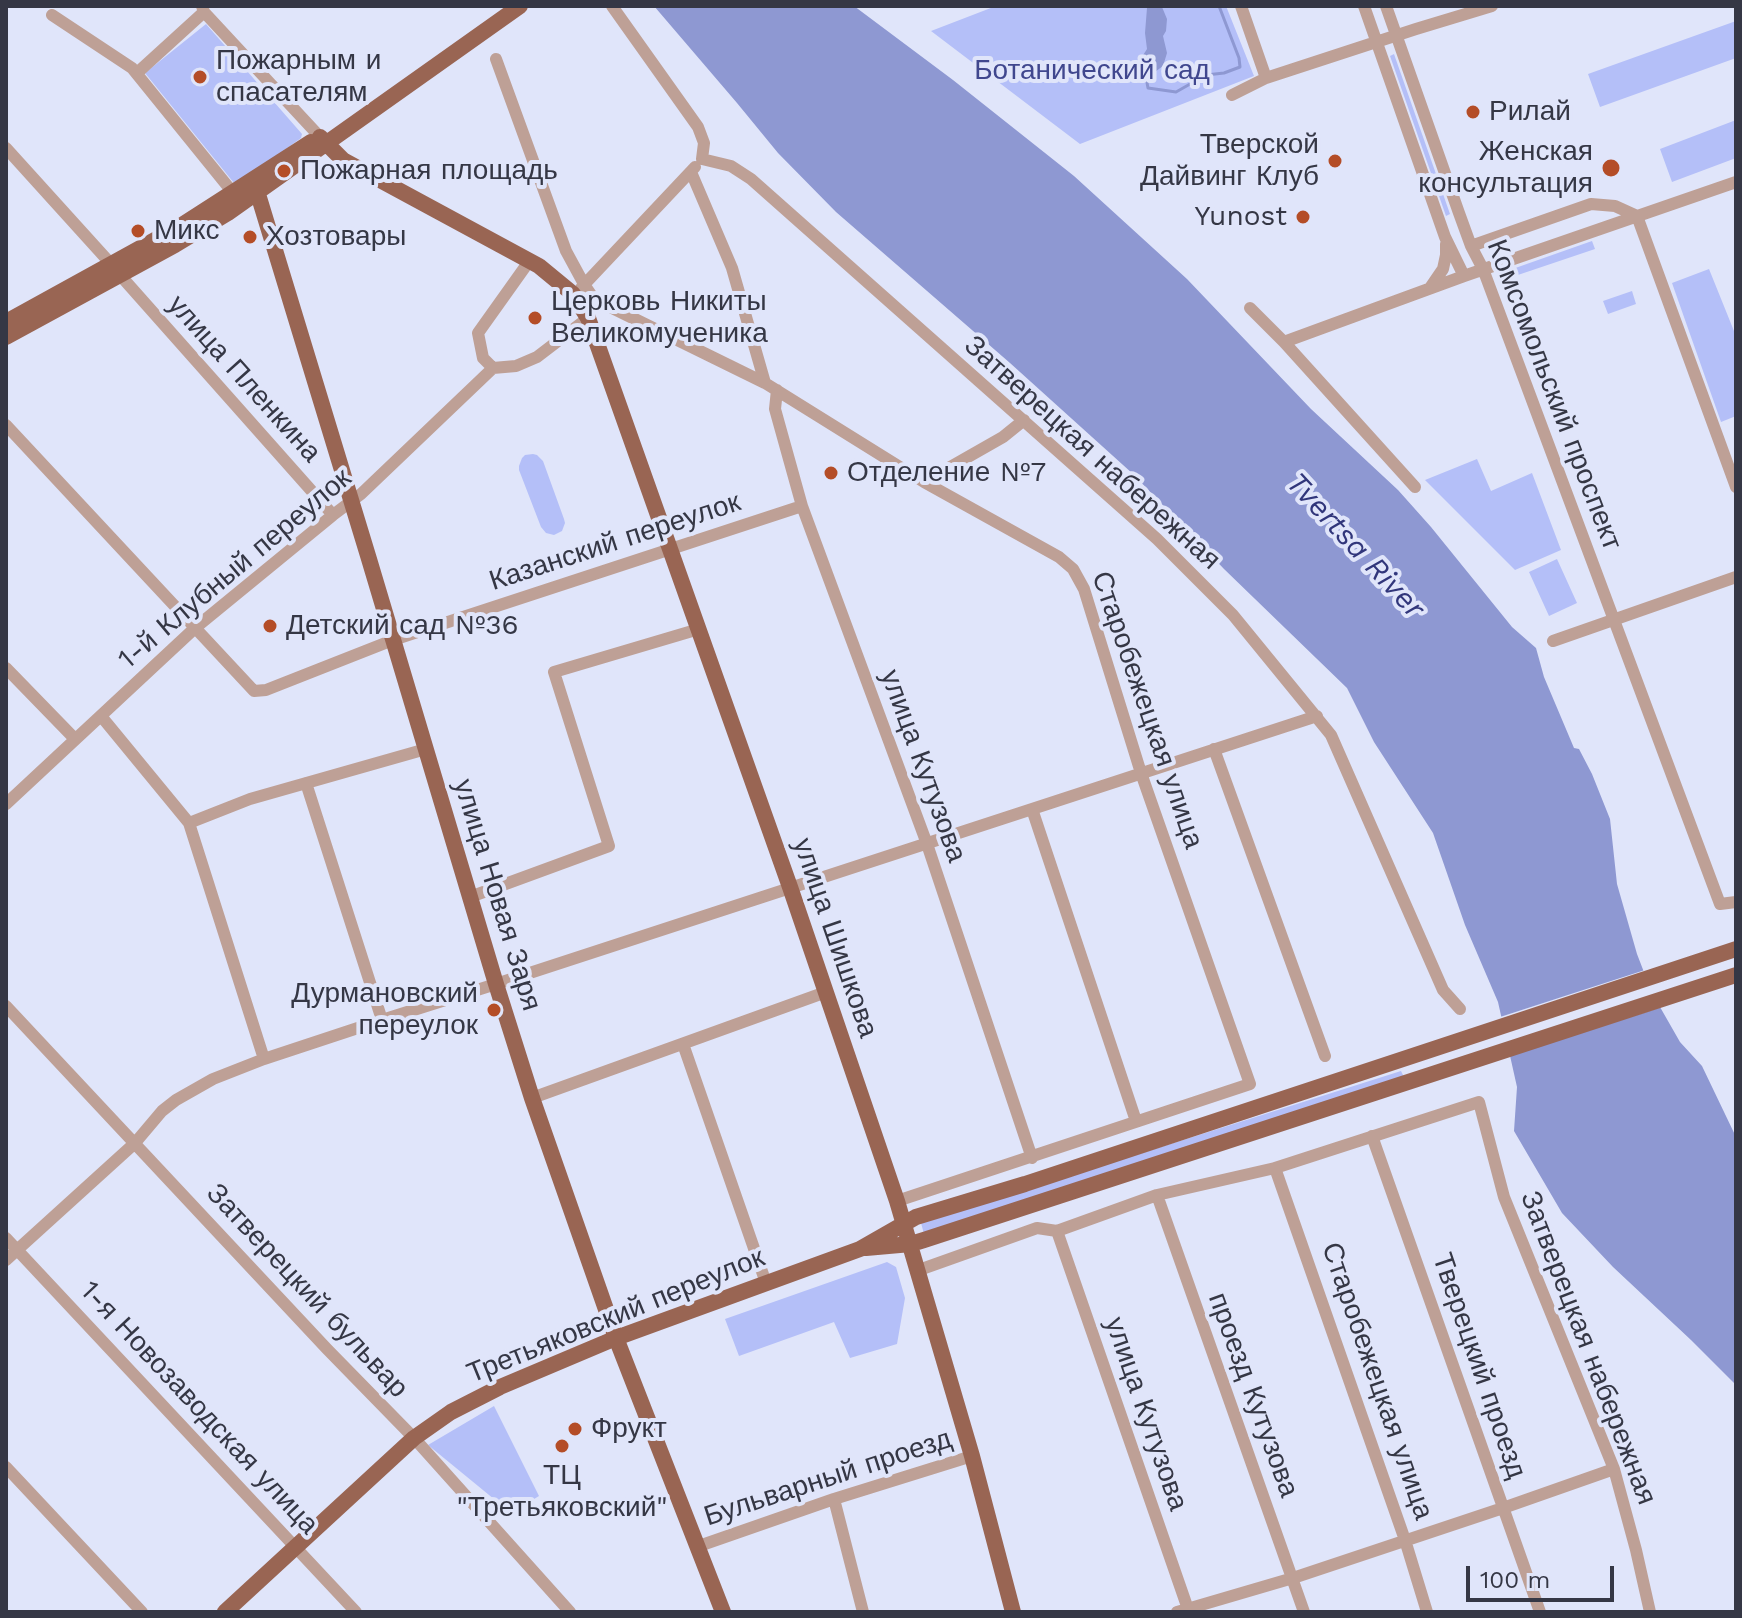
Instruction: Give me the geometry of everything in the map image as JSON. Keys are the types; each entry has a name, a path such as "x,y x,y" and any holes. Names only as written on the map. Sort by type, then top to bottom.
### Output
{"main road":[{"path":"347,125 505,6"},
{"path":"6,337 233,202 520,6"},
{"name":"Старобежецкая улица","path":"323,141 343,160 530,260 583,295"},
{"name":"улица Новая Заря","path":"256,187 532,1098 616,1338 723,1612"},
{"path":"6,322 115,270"},
{"name":"улица Шишкова","path":"583,295 588,318 790,887 897,1201 972,1456 1013,1612"},
{"name":"Третьяковский переулок","path":"225,1612 414,1438 481,1396 616,1338 860,1249 916,1217 1025,1184 1736,949"},
{"name":"Третьяковский переулок","path":"860,1249 911,1244 1736,975"}],"street":[{"path":"583,295 702,159 704,143 698,127 612,6"},
{"path":"1241,6 1266,78"},
{"name":"Комсомольский проспект","path":"1364,6 1445,237 1464,276"},
{"name":"Комсомольский проспект","path":"1386,6 1471,246 1483,269 1720,904 1736,902"},
{"path":"1232,95 1266,78 1492,6"},
{"path":"137,73 203,9 323,141"},
{"path":"52,15 137,73 233,202"},
{"name":"улица Шишкова","path":"496,59 583,295"},
{"name":"улица Пленкина","path":"6,148 333,515"},
{"name":"Затверецкая набережная","path":"702,159 731,166 751,179 1157,539 1222,604 1331,735 1443,990 1460,1009"},
{"path":"691,172 732,268 765,383"},
{"path":"1284,342 1483,269 1736,182"},
{"path":"1471,246 1591,204 1615,206 1637,216 1736,487"},
{"path":"1439,220 1452,223 1459,213"},
{"name":"Комсомольский проспект","path":"1430,288 1444,264 1445,237"},
{"path":"530,260 478,333 483,358 493,368 516,366 537,357 588,318"},
{"name":"Старобежецкая улица","path":"583,295 765,383 924,482 1047,549 1073,569 1084,589 1141,773 1250,1084 1136,1121"},
{"path":"1250,308 1415,487"},
{"name":"1-й Клубный переулок","path":"6,804 195,628 361,494 493,368"},
{"name":"улица Кутузова","path":"777,390 775,409 802,506 927,844 1032,1158"},
{"path":"924,482 1003,437 1024,420"},
{"path":"6,425 195,628"},
{"name":"Казанский переулок","path":"195,628 254,691 266,690 393,640 802,506"},
{"path":"1553,641 1736,577"},
{"path":"470,897 609,846 554,672 699,629"},
{"path":"6,668 75,739"},
{"path":"101,716 189,823 264,1059"},
{"path":"6,1260 135,1143 162,1111 213,1079 382,1020 1317,716"},
{"path":"189,823 250,799 426,749"},
{"path":"1214,749 1325,1056"},
{"path":"306,783 382,1020"},
{"path":"897,1201 1136,1121 1032,809"},
{"path":"532,1098 826,992"},
{"name":"Затверецкий бульвар","path":"6,1006 414,1438 570,1612"},
{"path":"683,1044 766,1283"},
{"name":"Затверецкая набережная","path":"1372,1136 1479,1102 1504,1197 1614,1469 1650,1612"},
{"path":"919,1270 1037,1228 1057,1231 1157,1195 1275,1168 1372,1136"},
{"name":"Тверецкий проезд","path":"1372,1136 1540,1612"},
{"name":"Старобежецкая улица","path":"1275,1168 1405,1540 1427,1612"},
{"name":"проезд Кутузова","path":"1157,1195 1304,1612"},
{"name":"улица Кутузова","path":"1057,1231 1185,1611"},
{"name":"1-я Новозаводская улица","path":"6,1238 356,1612"},
{"name":"Бульварный проезд","path":"699,1546 972,1456"},
{"path":"6,1467 142,1612"},
{"path":"1185,1611 1293,1578 1614,1469"},
{"path":"834,1499 863,1612"}],"green space":[{"name":"Ботанический сад","path":"996,6 1226,6 1254,76 1080,144 931,31"},
{"path":"1736,21 1736,58 1600,107 1588,74"},
{"path":"206,24 302,134 275,157 234,183 145,73"},
{"path":"1394,54 1450,214 1446,216 1390,56"},
{"path":"1736,120 1736,158 1672,182 1660,149"},
{"path":"1592,241 1595,249 1506,279 1504,272"},
{"path":"1709,269 1736,336 1736,416 1721,422 1672,283"},
{"path":"1632,291 1636,304 1608,314 1603,301"},
{"path":"533,454 543,461 564,519 562,531 554,535 546,533 541,527 519,470 522,458"},
{"path":"1477,459 1491,491 1532,473 1561,550 1515,570 1425,480"},
{"path":"1557,559 1577,603 1549,616 1529,572"},
{"path":"1401,1071 1404,1077 924,1234 921,1223"},
{"path":"887,1262 896,1267 905,1298 897,1344 850,1358 834,1322 739,1356 725,1319"},
{"path":"494,1406 539,1496 511,1513 428,1445"}],"water":[{"name":"Tvertsa River","path":"654,6 854,6 1074,176 1187,279 1311,409 1398,490 1512,627 1536,648 1544,677 1574,748 1579,749 1592,774 1610,819 1617,884 1652,993 1680,1042 1702,1066 1736,1137 1736,1385 1613,1267 1562,1213 1514,1131 1517,1087 1498,1002 1465,925 1433,833 1374,742 1347,688 1224,569 1133,474 836,212 778,153"},
{"path":"1162,7 1167,19 1163,36 1167,53 1163,66 1148,77 1140,76 1136,73 1147,49 1147,8"}],"pier":[{"path":"1648,969 1665,1006 1506,1057 1497,1018"}],"waterway":[{"path":"1146,77 1148,88 1176,92 1206,75 1240,67 1219,6"}],"place":[{"name":"Пожарным и спасателям","path":"200,77"},
{"name":"Рилай","path":"1473,112"},
{"name":"Тверской Дайвинг Клуб","path":"1335,161"},
{"name":"Женская консультация","path":"1611,168"},
{"name":"Пожарная площадь","path":"284,171"},
{"name":"Yunost","path":"1303,217"},
{"name":"Микс","path":"138,231"},
{"name":"Хозтовары","path":"250,237"},
{"name":"Церковь Никиты Великомученика","path":"535,318"},
{"name":"Отделение №7","path":"831,473"},
{"name":"Детский сад №36","path":"270,626"},
{"name":"Дурмановский переулок","path":"494,1010"},
{"name":"Фрукт","path":"575,1429"},
{"name":"ТЦ \"Третьяковский\"","path":"562,1446"}]}
